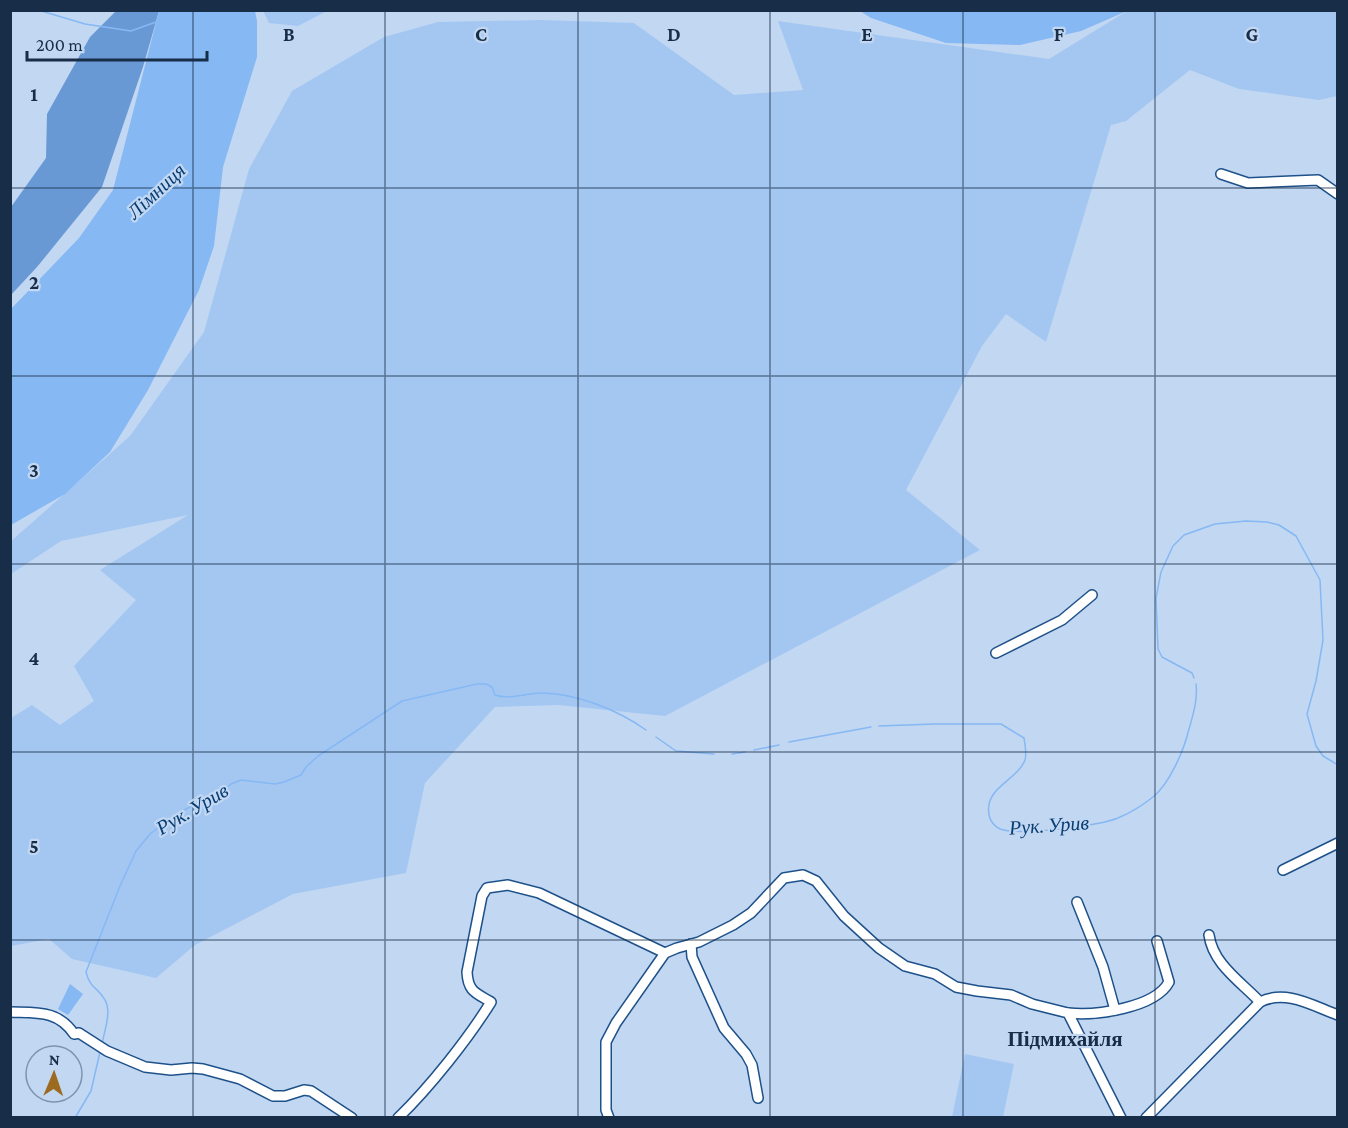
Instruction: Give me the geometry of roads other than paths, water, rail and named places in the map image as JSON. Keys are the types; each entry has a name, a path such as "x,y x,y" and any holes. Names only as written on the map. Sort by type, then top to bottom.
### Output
{"street":[{"path":"1221,174 1248,183 1318,180 1338,194"},
{"path":"996,653 1062,620 1092,595"},
{"path":"1283,870 1338,843"},
{"path":"609,1118 606,1110 606,1042 622,1014 665,953 725,929 751,913 784,878 803,875 816,881 844,916 879,948 905,966 935,974 956,987 977,992 1011,995 1032,1004 1068,1013 1085,1015 1115,1010 1149,998 1166,988 1168,982 1157,940"},
{"path":"398,1118 452,1056 491,1002 473,992 467,984 467,972 482,896 487,888 508,885 539,893 665,953"},
{"path":"1077,902 1103,967 1115,1010"},
{"path":"1209,935 1215,955 1224,967 1260,1002"},
{"path":"691,944 692,957 724,1028 746,1054 752,1065 758,1098"},
{"path":"1146,1118 1260,1002 1269,997 1289,997 1338,1015"},
{"path":"10,1012 43,1013 57,1017 67,1024 74,1034 79,1033 106,1051 145,1067 171,1070 192,1068 240,1079 273,1096 285,1096 304,1090 311,1091 352,1118"},
{"path":"1068,1013 1121,1118"}],"water":[{"name":"Лімниця","path":"159,11 255,11 257,57 223,167 214,246 199,290 148,390 110,452 65,494 11,525 11,309 79,238 113,190"},
{"path":"860,11 1127,11 1081,31 1020,45 946,43 871,18"},
{"path":"70,984 83,994 68,1015 58,1009"}],"waterway":[{"path":"38,10 85,24 131,31 156,22"},
{"name":"Рук. Урив","path":"1194,678 1192,673 1162,657 1158,649 1156,598 1161,572 1173,546 1184,535 1215,524 1246,521 1279,525 1296,536 1320,580 1323,640 1316,681 1307,714 1316,746 1323,756 1338,765"},
{"name":"Рук. Урив","path":"102,1044 108,1016 107,1005 103,996 90,982 86,972 136,851 150,834 178,813 241,780 275,784 301,775 318,756 402,701 477,684 492,687 495,695 500,696 512,697 541,693 582,699 623,716 646,730"},
{"name":"Рук. Урив","path":"879,726 1001,724 1024,738 1026,755 1021,767 991,798 989,815 993,824 1000,829 1010,831 1041,831 1077,827 1118,818 1141,806 1159,791 1171,775 1184,747 1195,707 1196,684"},
{"name":"Рук. Урив","path":"789,742 871,727"},
{"name":"Рук. Урив","path":"656,737 676,751 714,754"},
{"name":"Рук. Урив","path":"754,750 779,745"},
{"name":"Рук. Урив","path":"732,754 745,752"},
{"name":"Рук. Урив","path":"75,1118 91,1091 100,1052"}],"district":[{"name":"Підмихайля","path":"1065,1039"}]}
